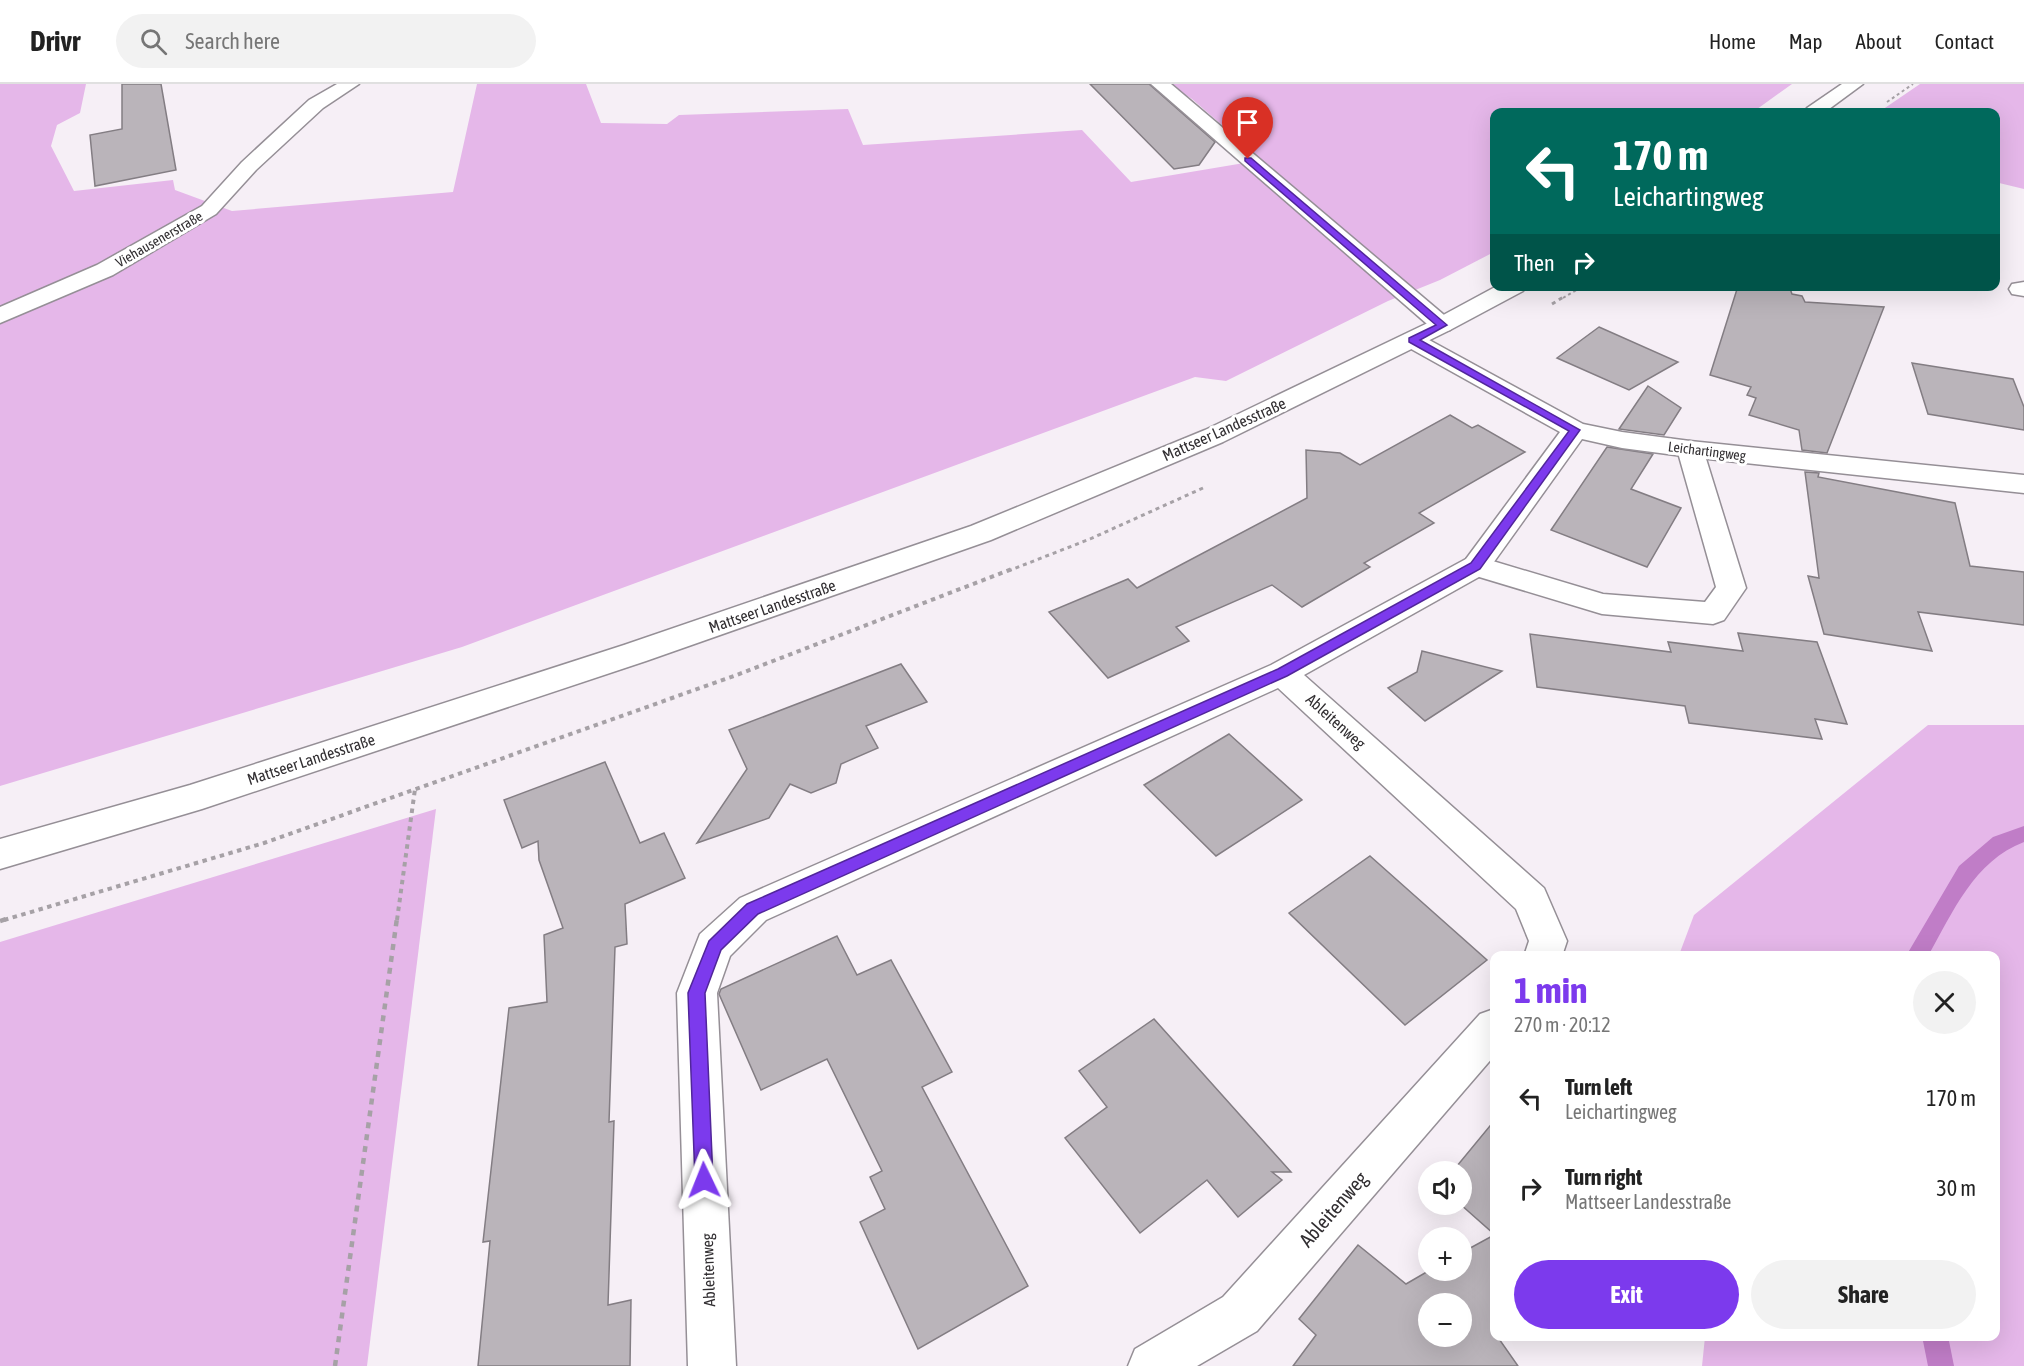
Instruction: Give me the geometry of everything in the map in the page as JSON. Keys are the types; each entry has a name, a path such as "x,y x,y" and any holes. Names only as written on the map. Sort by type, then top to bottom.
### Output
{"street":[{"name":"Viehausenerstraße","path":"0,316 105,270 209,210 249,166 316,104 350,84"},
{"path":"1160,84 1442,325"},
{"path":"1820,108 1854,84"},
{"name":"Mattseer Landesstraße","path":"0,854 190,799 635,653 981,533 1214,436 1412,340 1506,291"},
{"name":"Leichartingweg","path":"1412,340 1575,430 1623,440 1690,449 2024,484"},
{"name":"Ableitenweg","path":"712,1366 697,993 714,946 753,909 1282,673 1476,566 1575,430"},
{"path":"1476,566 1602,604 1713,613 1731,588 1690,449"},
{"name":"Ableitenweg","path":"1282,673 1531,899 1548,941 1545,951"},
{"name":"Ableitenweg","path":"1152,1366 1240,1314 1490,1032"}],"path":[{"path":"1883,105 1913,84"},
{"path":"335,1366 415,789"}],"shaded area":[{"path":"0,84 86,84 80,113 57,125 51,146 74,191 173,180 175,190 232,211 453,192 477,84 586,84 601,123 667,124 679,115 848,109 863,145 1082,130 1131,182 1262,160 1192,99 1169,84 1792,84 1759,108 1490,108 1490,254 1440,280 1388,301 1226,381 1195,377 462,647 0,786"},
{"path":"1920,84 2024,84 2024,189 2000,183 2000,108 1885,108"},
{"path":"1928,725 2024,725 2024,1366 1702,1366 1705,1341 2000,1341 2000,951 1680,951 1694,915"},
{"path":"436,809 367,1366 0,1366 0,942"}],"building":[{"path":"122,84 161,84 176,170 95,186 90,135 122,129"},
{"path":"1090,84 1149,84 1215,142 1199,165 1174,169"},
{"path":"1736,291 1791,291 1792,294 1802,296 1805,302 1884,307 1827,453 1802,450 1799,430 1749,415 1756,398 1747,395 1751,387 1710,375"},
{"path":"1599,327 1678,362 1629,390 1557,358"},
{"path":"1912,363 2013,379 2024,407 2024,430 1928,414"},
{"path":"1648,386 1681,408 1664,435 1619,429"},
{"path":"1450,415 1472,428 1478,425 1525,452 1419,513 1434,523 1364,563 1370,567 1302,607 1272,585 1176,627 1189,641 1108,678 1049,612 1128,579 1137,588 1307,498 1306,450 1340,453 1360,465"},
{"path":"1607,447 1653,454 1631,489 1681,508 1647,567 1551,530"},
{"path":"1805,472 1819,473 1818,477 1955,503 1970,566 2024,572 2024,625 1918,612 1932,651 1824,634 1808,576 1819,578"},
{"path":"1738,633 1817,642 1847,724 1815,719 1822,739 1689,723 1685,706 1537,687 1530,634 1671,652 1668,642 1743,651"},
{"path":"1422,651 1502,671 1425,721 1388,688 1417,672"},
{"path":"901,664 927,702 866,726 878,748 841,764 836,783 811,793 790,784 769,818 697,843 747,769 729,730"},
{"path":"1229,734 1302,800 1216,856 1144,785"},
{"path":"605,762 640,843 664,833 685,878 625,904 627,944 615,947 609,1122 614,1121 608,1305 631,1300 630,1366 478,1366 490,1241 483,1242 509,1008 547,1002 544,935 563,928 539,860 538,841 522,848 504,800"},
{"path":"1370,856 1487,960 1405,1025 1289,913"},
{"path":"837,936 857,975 891,960 952,1072 922,1087 1028,1286 918,1349 860,1222 885,1209 870,1177 882,1171 827,1059 761,1090 719,994 721,989"},
{"path":"1154,1019 1291,1172 1272,1172 1282,1180 1238,1217 1207,1180 1140,1233 1065,1138 1107,1107 1079,1071"},
{"path":"1490,1126 1490,1230 1472,1215 1472,1161 1461,1161"},
{"path":"1490,1237 1490,1341 1500,1341 1518,1366 1293,1366 1316,1335 1299,1319 1358,1245 1406,1284 1418,1277 1418,1281 1472,1281 1472,1247"}],"waterway":[{"path":"1919,951 1966,872 2000,843 2024,834"},
{"path":"1936,1341 1941,1366"}],"route":[{"path":"704,1180 697,993 714,946 753,909 1282,673 1476,566 1575,430 1412,340 1442,325 1248,159"}]}
